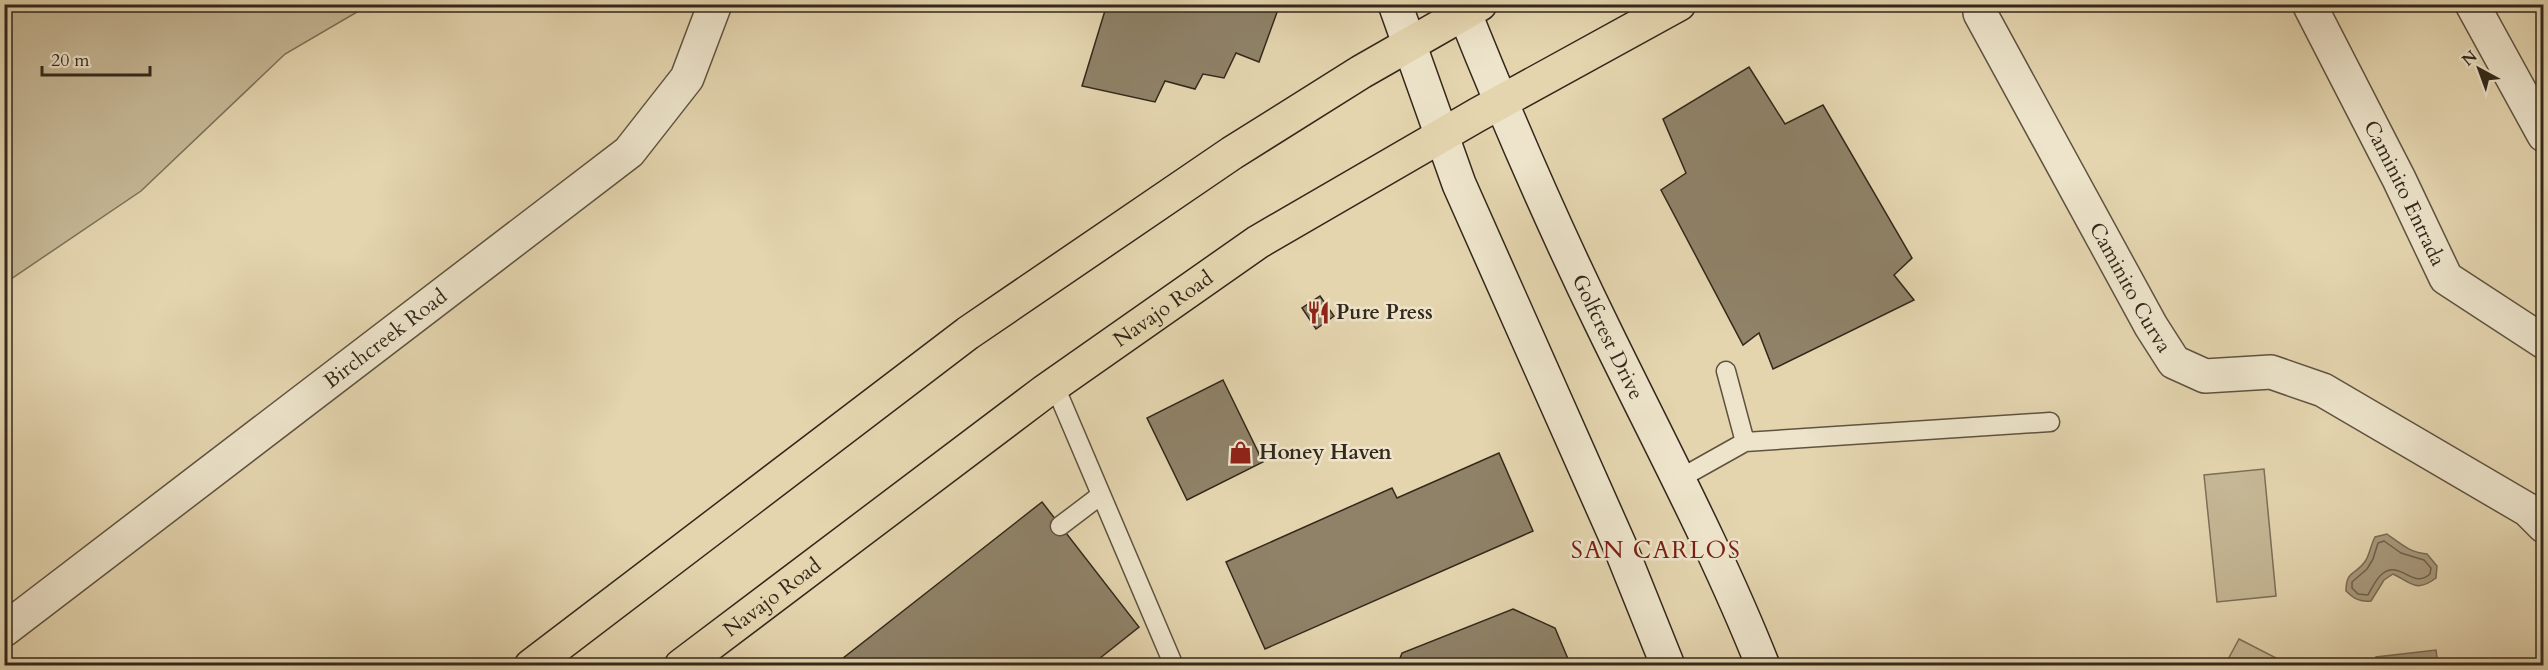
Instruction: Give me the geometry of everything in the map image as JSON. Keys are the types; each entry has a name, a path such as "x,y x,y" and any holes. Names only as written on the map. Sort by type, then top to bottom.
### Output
{"main road":[{"name":"Navajo Road","path":"681,666 1054,384 1258,242 1501,102 1679,4"},
{"path":"531,666 968,333 1232,153 1469,7"}],"street":[{"name":"Birchcreek Road","path":"4,630 629,152 687,78 714,4"},
{"path":"1395,4 1459,184 1619,544 1668,666"},
{"name":"Caminito Curva","path":"1980,4 1980,13 2146,316 2174,362 2205,376 2271,372 2323,390 2528,510 2544,526"},
{"name":"Caminito Entrada","path":"2309,4 2399,179 2446,279 2541,335"},
{"path":"2472,4 2544,135"},
{"name":"Golfcrest Drive","path":"1469,7 1501,102 1603,327 1737,601 1763,666"}],"lane":[{"path":"1726,371 1745,441"},
{"path":"1054,384 1174,666"},
{"path":"1679,480 1745,441 2050,422"},
{"path":"1060,526 1101,495"}],"shaded area":[{"path":"5,4 369,5 285,54 141,191 5,283"},
{"path":"2264,469 2276,596 2217,602 2204,475"},
{"path":"2239,639 2282,661 2280,665 2225,665"}],"water":[{"path":"2387,534 2410,549 2427,554 2437,566 2436,578 2419,586 2393,574 2384,580 2371,601 2357,599 2346,591 2348,579 2363,565 2375,537"},
{"path":"2436,650 2438,665 2377,665 2376,657"}],"building":[{"path":"1107,4 1280,4 1259,62 1236,53 1224,78 1203,74 1195,89 1165,81 1155,102 1082,86"},
{"path":"1749,67 1785,124 1823,105 1912,258 1894,275 1914,300 1773,369 1759,333 1743,345 1661,190 1686,173 1663,119"},
{"name":"Pure Press","path":"1320,296 1334,316 1316,329 1302,308"},
{"path":"1223,380 1263,462 1187,500 1147,418"},
{"path":"1499,453 1533,531 1265,649 1226,562 1392,488 1397,498"},
{"path":"1042,502 1139,627 1090,666 833,666"},
{"path":"1513,609 1555,628 1571,666 1397,666 1402,653"}],"place":[{"name":"Pure Press","path":"1318,312"},
{"name":"Honey Haven","path":"1241,452"}],"district":[{"name":"SAN CARLOS","path":"1656,550"}]}
